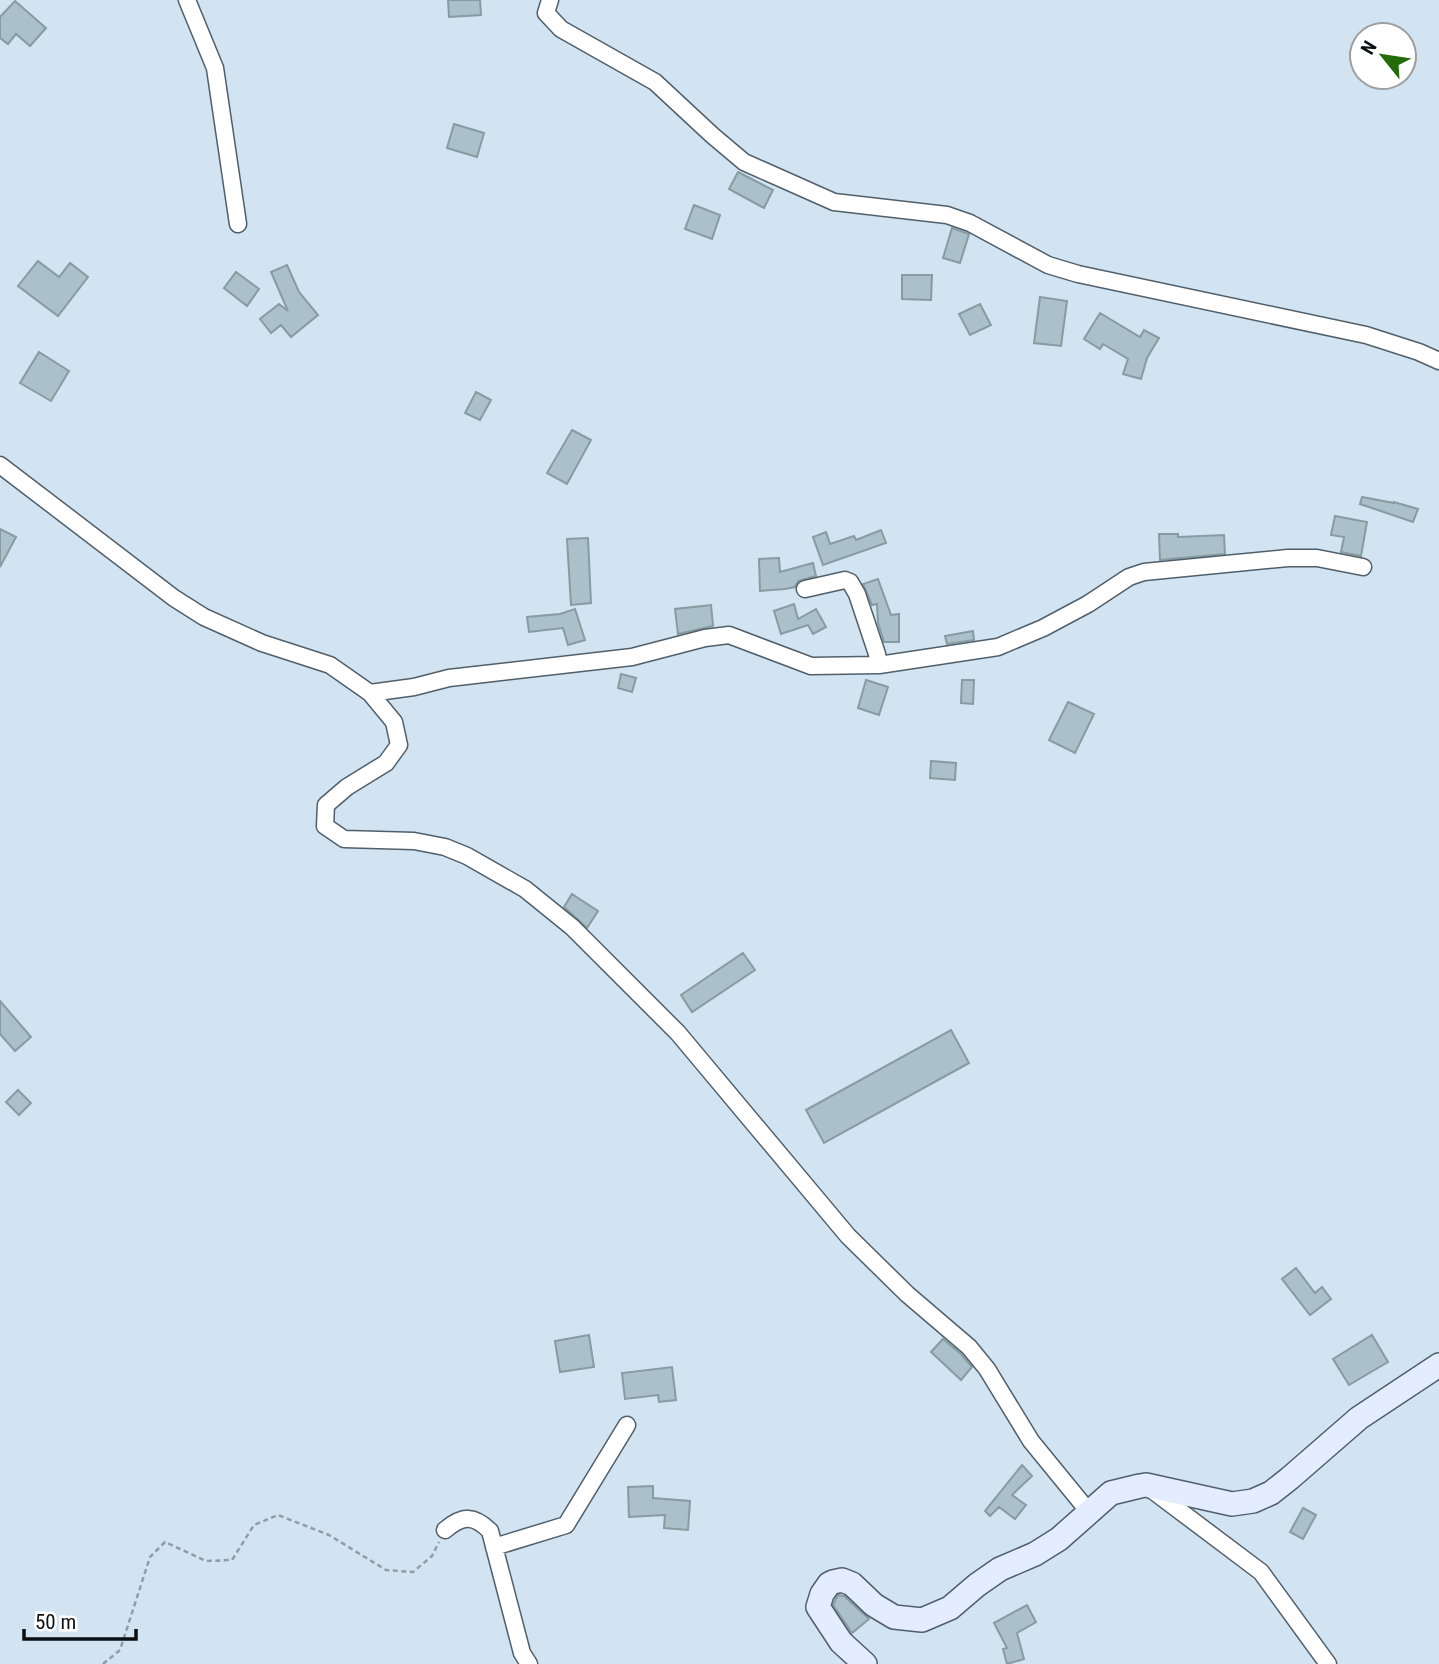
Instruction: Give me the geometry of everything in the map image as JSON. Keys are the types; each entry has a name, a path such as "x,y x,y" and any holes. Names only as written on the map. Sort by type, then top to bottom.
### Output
{"street":[{"path":"187,0 215,68 238,224"},
{"path":"550,0 546,13 561,29 655,82 744,162 834,202 947,215 970,223 1048,265 1078,274 1366,335 1439,361"},
{"path":"0,465 174,598 204,617 262,643 330,666 370,693 394,722 399,745 386,763 347,787 326,805 325,825 344,839 414,841 444,847 467,856 525,889 572,927 678,1033 848,1236 907,1294 969,1347 987,1369 1031,1441 1089,1512"},
{"path":"370,693 404,689 449,678 632,657 705,638 729,635 811,666 879,665 998,647 1043,628 1088,604 1129,577 1144,572 1288,558 1317,558 1363,567"},
{"path":"805,589 845,580 850,582 857,594 879,665"},
{"path":"864,1664 841,1642 818,1607 829,1584 842,1580 852,1584 874,1605 894,1617 922,1620 950,1608 1000,1569 1035,1554 1059,1539 1111,1493 1146,1485 1231,1504 1253,1501 1271,1493 1359,1418 1439,1365"},
{"path":"494,1547 566,1525 627,1424"},
{"path":"1146,1485 1261,1572 1328,1664"},
{"path":"445,1530 454,1522 467,1518 481,1522 490,1531 522,1653 529,1664"}],"path":[{"path":"103,1664 120,1650 150,1558 164,1542 206,1561 232,1560 254,1525 278,1516 330,1535 386,1570 413,1573 432,1556 445,1530"}],"building":[{"path":"448,0 480,0 481,15 449,17"},
{"path":"15,1 46,28 30,46 16,34 8,44 0,38 0,17"},
{"path":"454,124 484,133 477,157 447,148"},
{"path":"738,172 773,190 764,208 729,189"},
{"path":"694,205 720,215 712,239 685,229"},
{"path":"952,228 969,234 960,263 943,258"},
{"path":"38,261 59,277 70,263 88,277 58,316 18,286"},
{"path":"287,265 299,292 318,315 291,337 281,325 271,333 260,319 279,304 288,311 271,272"},
{"path":"236,272 259,289 247,306 224,288"},
{"path":"902,275 932,275 931,300 902,299"},
{"path":"1040,297 1067,301 1061,346 1034,343"},
{"path":"980,304 991,325 970,335 959,314"},
{"path":"1100,313 1140,337 1144,330 1159,338 1147,358 1141,379 1123,374 1128,359 1103,344 1100,349 1084,339"},
{"path":"39,352 69,371 51,401 20,383"},
{"path":"476,392 491,400 480,420 465,413"},
{"path":"572,430 591,440 567,484 547,473"},
{"path":"1362,497 1418,509 1413,522 1360,504"},
{"path":"1335,516 1367,522 1361,556 1341,552 1344,537 1331,535"},
{"path":"0,529 16,537 0,567"},
{"path":"881,530 886,543 823,565 813,537 826,532 830,544 854,536 856,540"},
{"path":"1159,534 1178,534 1178,537 1224,535 1225,554 1160,560"},
{"path":"588,538 591,603 571,605 567,539"},
{"path":"779,558 780,572 813,563 816,576 798,581 795,587 760,591 759,559"},
{"path":"878,579 891,615 899,614 899,642 884,642 878,623 877,604 872,605 863,584"},
{"path":"794,604 798,619 816,609 826,627 813,634 808,625 781,634 774,611"},
{"path":"711,605 713,626 678,634 675,609"},
{"path":"575,609 585,640 568,645 563,628 529,632 527,617 560,614"},
{"path":"973,631 974,640 947,644 945,636"},
{"path":"621,674 636,678 632,692 618,688"},
{"path":"866,680 888,687 879,715 858,708"},
{"path":"962,680 974,680 973,704 961,703"},
{"path":"1068,702 1094,714 1075,753 1049,740"},
{"path":"931,761 956,763 955,780 930,778"},
{"path":"572,894 598,911 587,928 564,907"},
{"path":"743,953 755,970 692,1012 681,995"},
{"path":"0,1001 31,1037 15,1051 0,1034"},
{"path":"951,1030 969,1063 824,1143 806,1110"},
{"path":"18,1090 31,1103 19,1115 6,1102"},
{"path":"1296,1268 1315,1293 1322,1287 1331,1299 1310,1315 1282,1279"},
{"path":"589,1335 594,1367 560,1372 555,1341"},
{"path":"1372,1335 1388,1362 1349,1385 1333,1359"},
{"path":"943,1339 972,1367 961,1380 931,1352"},
{"path":"672,1367 676,1400 659,1402 658,1395 625,1399 622,1373"},
{"path":"1022,1465 1032,1476 1012,1495 1026,1505 1015,1519 999,1507 990,1516 985,1511"},
{"path":"653,1486 653,1498 690,1501 688,1530 664,1528 665,1515 629,1517 628,1487"},
{"path":"1303,1508 1316,1515 1303,1539 1290,1532"},
{"path":"838,1595 844,1596 869,1619 852,1633 833,1605"},
{"path":"1027,1605 1036,1622 1017,1633 1024,1659 1007,1664 1003,1649 1007,1648 994,1623"}]}
